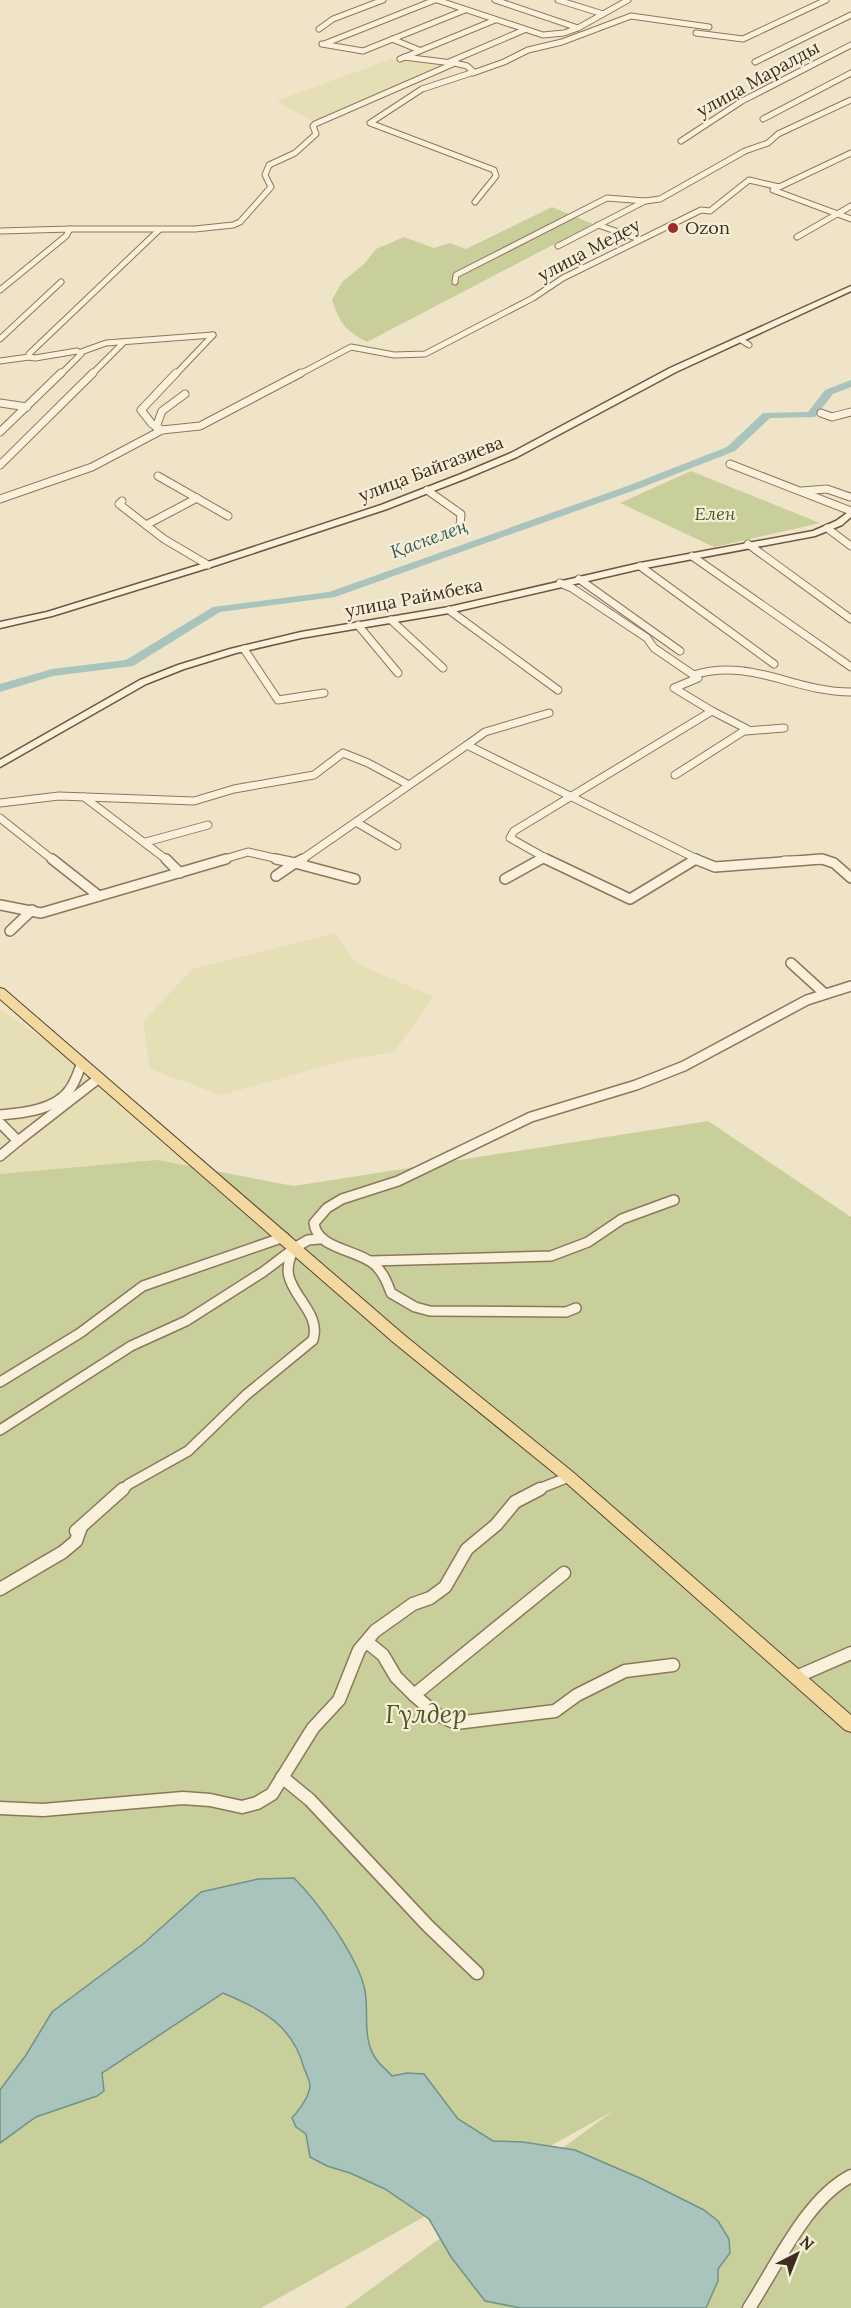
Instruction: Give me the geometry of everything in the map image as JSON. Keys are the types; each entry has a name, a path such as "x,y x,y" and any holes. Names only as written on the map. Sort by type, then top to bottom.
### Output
{"main road":[{"name":"улица Байгазиева","path":"0,625 49,614 208,565 384,507 514,456 623,395 741,340 759,334 851,288"},
{"name":"улица Раймбека","path":"0,764 143,682 181,667 301,635 449,609 560,583 827,528 850,514"},
{"path":"0,992 398,1338 569,1477 851,1725"}],"street":[{"path":"319,29 333,20 383,0"},
{"path":"465,10 363,51 322,44 436,0 543,36 578,28 625,1"},
{"path":"495,0 578,28"},
{"path":"558,0 603,14"},
{"path":"616,0 625,1"},
{"path":"696,33 743,39 826,0"},
{"path":"755,62 851,15"},
{"path":"475,202 496,176 494,170 370,123 422,88 473,74 528,50 562,42 631,16 709,27"},
{"path":"488,68 402,58 495,20"},
{"path":"447,63 524,30"},
{"path":"392,39 412,50 423,49"},
{"name":"улица Маралды","path":"681,141 694,130 753,94 851,45"},
{"path":"0,231 159,230 212,228 240,222 271,187 265,175 266,169 273,162 295,153 308,142 316,134 313,125 455,63"},
{"path":"468,67 474,71 473,74"},
{"path":"763,119 851,73"},
{"path":"455,282 456,275 607,198 657,200 745,151 768,143 778,134 851,100"},
{"path":"851,153 773,190 851,219"},
{"name":"улица Медеу","path":"159,428 200,426 351,347 407,356 425,354 639,239 701,210 710,211 753,179 779,187"},
{"path":"558,246 645,201"},
{"path":"797,237 851,206"},
{"path":"598,225 639,239"},
{"path":"0,290 66,236 70,229"},
{"path":"29,357 31,352 159,230"},
{"path":"0,339 61,282"},
{"path":"0,361 81,352 98,344 213,335 141,410 159,428"},
{"path":"741,340 749,345"},
{"path":"0,465 124,342"},
{"path":"0,432 79,358 81,352"},
{"path":"159,428 158,418 164,408 185,394"},
{"path":"0,403 27,407"},
{"path":"821,413 832,417 851,412"},
{"path":"0,499 92,467 159,428"},
{"path":"730,464 850,514"},
{"path":"158,476 228,516"},
{"path":"800,492 827,489 850,497"},
{"path":"427,490 461,514 460,526"},
{"path":"146,525 197,498"},
{"path":"122,501 119,504 164,539 208,565"},
{"path":"827,528 851,546"},
{"path":"748,544 851,619"},
{"path":"692,556 851,667"},
{"path":"640,566 774,664"},
{"path":"579,579 680,651"},
{"path":"560,583 634,629 647,638 654,648 698,678 674,688 746,730"},
{"path":"449,609 558,690"},
{"path":"391,620 444,668"},
{"path":"358,625 398,673"},
{"path":"634,629 655,633"},
{"path":"244,649 278,699 324,693"},
{"path":"693,675 713,668 739,669 830,693 851,692"},
{"path":"696,859 630,899 510,838 514,831 712,711"},
{"path":"276,876 485,732 549,712"},
{"path":"675,775 746,730 784,728"},
{"path":"467,745 715,867 822,859 834,863 851,878"},
{"path":"0,803 44,797 84,797 184,803 234,789 314,775 343,753 368,763 409,785"},
{"path":"84,797 146,842 170,861 180,873"},
{"path":"0,818 99,896"},
{"path":"356,822 398,846"},
{"path":"146,842 208,825"},
{"path":"0,906 41,913 248,852 356,879"},
{"path":"506,879 544,857"},
{"path":"10,931 32,910"},
{"path":"791,963 825,994"},
{"path":"320,1239 315,1231 314,1223 327,1208 342,1199 398,1181 531,1118 636,1085 684,1066 807,1000 851,986"},
{"path":"0,1115 39,1109 55,1101 68,1092 82,1063"},
{"path":"0,1156 99,1078"},
{"path":"0,1123 18,1141"},
{"path":"371,1260 551,1256 588,1242 622,1219 674,1200"},
{"path":"0,1382 80,1333 143,1286 290,1242 320,1239 371,1260 384,1271 392,1293 415,1307 430,1311 566,1312 576,1308"},
{"path":"0,1430 131,1346 186,1321 263,1272 290,1242"},
{"path":"0,1589 63,1551 76,1540 79,1528 129,1484 188,1451 246,1395 314,1340 317,1332 316,1323 312,1314 296,1295 292,1285 288,1260 290,1242"},
{"path":"0,1809 43,1810 183,1798 242,1807 257,1803 272,1794 313,1728 339,1700 355,1657 375,1631 412,1604 430,1598 445,1587 467,1549 496,1525 515,1502 530,1493 569,1477"},
{"path":"414,1695 564,1573"},
{"path":"367,1642 383,1655 396,1677 414,1695 436,1714 456,1723 503,1715 523,1716 555,1711 577,1695 625,1671 673,1665"},
{"path":"796,1677 851,1653"},
{"path":"282,1777 310,1800 428,1926 477,1973"},
{"path":"749,2308 817,2205 845,2177 851,2176"}],"shaded area":[{"path":"391,59 448,64 312,121 276,101"},
{"path":"335,933 357,964 430,995 432,999 394,1052 350,1059 221,1095 150,1069 143,1022 192,969"},
{"path":"0,1009 92,1072 272,1226 0,1368"}],"green space":[{"path":"552,207 593,224 367,342 348,330 338,315 332,300 342,282 364,264 376,249 404,237 434,248 450,243 466,249"},
{"name":"Елен","path":"691,471 820,523 714,547 620,503"},
{"name":"Гүлдер","path":"708,1121 851,1217 851,2308 345,2308 613,2111 261,2308 0,2308 0,1174 157,1160 294,1186"}],"water":[{"path":"294,1878 336,1931 355,1963 365,1991 369,2043 376,2059 392,2076 407,2073 424,2074 458,2119 493,2141 523,2142 575,2150 642,2179 704,2210 718,2221 729,2239 730,2253 718,2269 718,2281 706,2308 521,2308 485,2301 451,2257 429,2219 385,2189 310,2157 306,2134 296,2127 292,2118 306,2099 310,2086 299,2053 292,2040 274,2020 223,1993 102,2073 104,2091 97,2096 36,2117 0,2143 0,2090 26,2055 52,2012 143,1944 201,1892 258,1879"}],"waterway":[{"name":"Қаскелең","path":"0,688 52,673 129,663 217,609 331,595 634,487 731,449 767,415 811,415 829,392 851,383"}],"place":[{"name":"Ozon","path":"673,228"}]}
